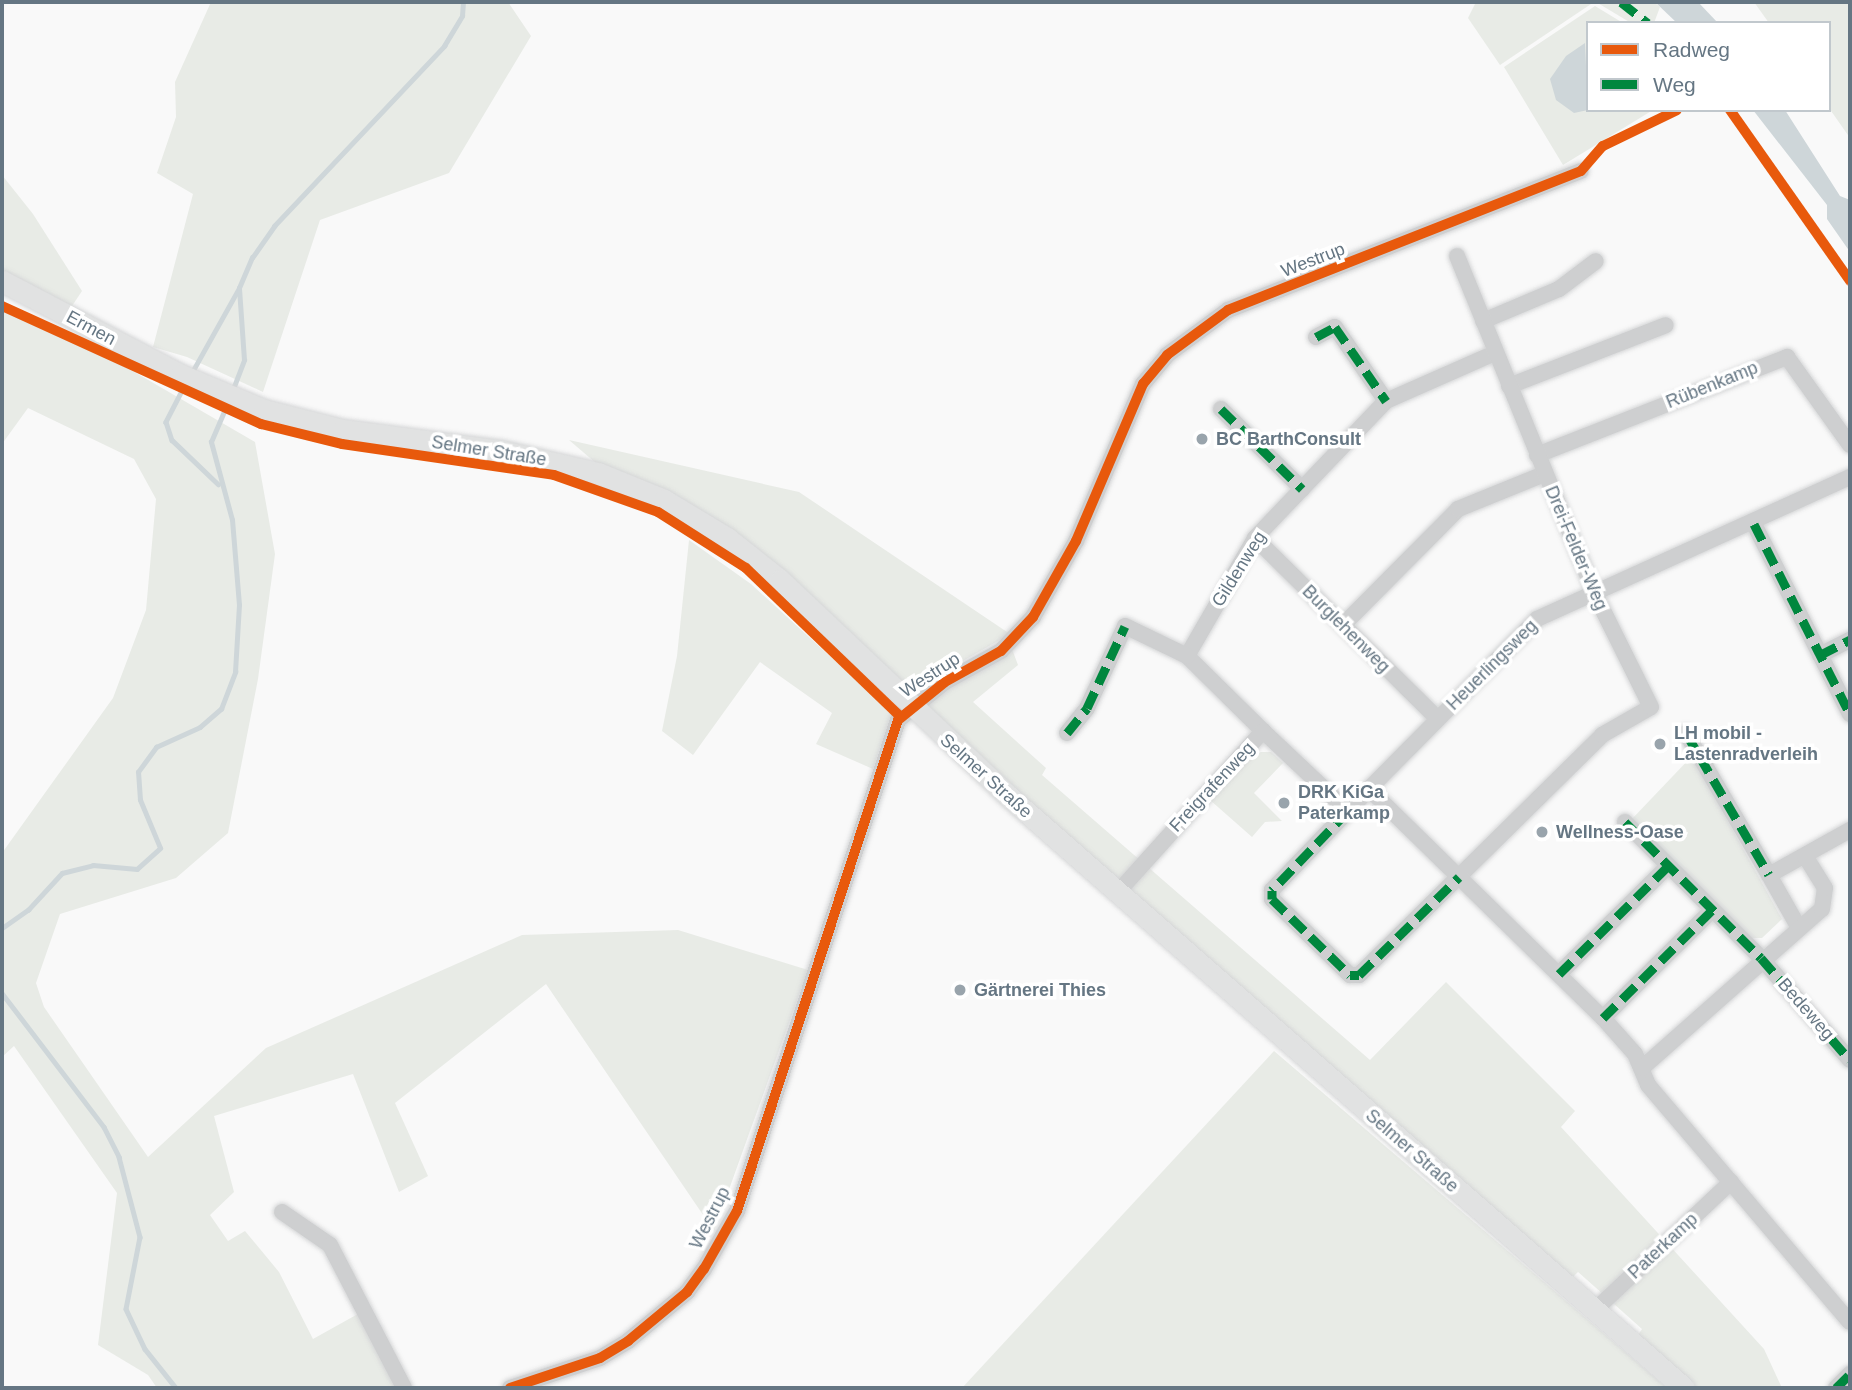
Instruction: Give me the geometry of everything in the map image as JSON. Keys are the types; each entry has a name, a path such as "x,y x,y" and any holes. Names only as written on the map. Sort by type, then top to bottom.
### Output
{"main road":[{"name":"Ermen","path":"2,281 187,378"},
{"name":"Selmer Straße","path":"187,378 245,403 344,430 555,461 645,491 696,518 754,558 910,708 1684,1388"}],"street":[{"name":"Westrup","path":"510,1388 600,1358 628,1341 687,1292 704,1269 737,1211 894,732 910,708 1001,651 1033,617 1076,541 1143,384 1185,340 1228,310 1581,172"},
{"name":"Drei-Felder-Weg","path":"1457,256 1544,474 1595,593 1651,707 1602,735 1459,877"},
{"path":"1483,321 1559,289 1596,261"},
{"path":"1509,386 1666,324"},
{"path":"1316,337 1335,327 1386,401"},
{"name":"Gildenweg","path":"1187,656 1255,538 1386,401 1495,353"},
{"name":"Rübenkamp","path":"1537,455 1787,358 1850,445"},
{"path":"1221,409 1302,489"},
{"path":"1342,625 1458,509 1544,474"},
{"name":"Heuerlingsweg","path":"1369,789 1537,619 1754,524 1850,477"},
{"path":"1754,524 1850,714"},
{"name":"Burglehenweg","path":"1255,538 1438,719"},
{"path":"1067,733 1087,709 1125,626 1187,656 1263,731"},
{"path":"1820,655 1850,640"},
{"name":"Freigrafenweg","path":"1118,892 1263,731 1348,811"},
{"path":"1686,733 1799,928"},
{"path":"1459,877 1359,975 1350,975 1272,899 1272,890 1369,789 1459,877 1501,921 1603,1018 1642,1068 1648,1085 1850,1322"},
{"path":"1625,822 1761,958"},
{"path":"1769,875 1850,830"},
{"path":"1642,1068 1761,958 1822,909 1825,888 1805,856"},
{"path":"1559,974 1668,866"},
{"path":"1603,1018 1712,909"},
{"name":"Bedeweg","path":"1761,958 1850,1060"},
{"name":"Paterkamp","path":"1595,1310 1731,1182"},
{"path":"282,1212 330,1245 404,1388"},
{"path":"1836,1388 1850,1374"}],"shaded area":[{"path":"211,2 508,2 531,36 449,173 320,220 263,392 187,357 153,347 193,194 157,173 176,117 175,82"},
{"path":"1476,2 1594,2 1500,65 1468,18"},
{"path":"1596,2 1654,2 1660,7 1655,21 1628,21"},
{"path":"1655,2 1698,2 1716,21 1675,21"},
{"path":"1754,2 1850,2 1850,138 1831,111 1831,21 1768,21"},
{"path":"1595,6 1620,21 1586,21 1586,112 1650,112 1563,165 1504,67"},
{"path":"1585,43 1586,110 1574,113 1556,100 1550,79 1566,56"},
{"path":"1755,112 1786,112 1840,196 1850,200 1850,252 1827,219 1827,205"},
{"path":"2,175 33,214 82,291 70,309 2,272"},
{"path":"2,309 131,370 255,442 275,554 258,679 228,833 176,878 60,914 36,983 44,1007 148,1157 266,1048 522,935 678,930 808,970 714,1231 546,984 395,1103 428,1176 399,1192 353,1074 214,1116 234,1192 210,1215 228,1241 245,1231 279,1272 313,1339 365,1310 404,1388 157,1388 148,1375 98,1345 117,1193 14,1046 2,1057 2,853 113,698 146,610 156,499 134,459 28,408 2,444"},
{"path":"569,440 799,492 1010,634 905,694 826,613 597,464"},
{"path":"689,540 751,584 892,713 873,769 816,744 832,713 760,662 693,755 662,731 677,656"},
{"path":"1012,649 1018,665 973,702 1046,768 1042,775 1370,1060 1446,982 1575,1111 1561,1127 1764,1349 1782,1388 1695,1388 1637,1337 1642,1329 1578,1272 1570,1280 916,704"},
{"path":"1271,752 1283,763 1254,793 1282,821 1265,822 1252,837 1210,800 1251,756"},
{"path":"1692,756 1782,919 1762,938 1747,938 1631,820"},
{"path":"1274,1051 1550,1287 1667,1388 962,1388"}],"waterway":[{"path":"233,389 244,360 239,288 252,258 274,226 444,46 462,16 463,2"},
{"path":"191,374 239,288"},
{"path":"185,385 166,422 172,440 218,484"},
{"path":"2,928 28,910 62,873 93,865 137,869 160,848 140,800 138,772 156,747 200,727 221,709 235,672 239,605 232,520 211,442 229,400"},
{"path":"2,993 104,1127 119,1157 140,1237 126,1309 145,1349 176,1388"}],"marked path":[{"path":"1621,2 1645,21"},
{"path":"1316,337 1335,327 1386,401"},
{"path":"1221,409 1302,489"},
{"path":"1754,524 1850,714"},
{"path":"1067,733 1087,708 1125,626"},
{"path":"1820,655 1850,640"},
{"path":"1686,733 1769,875"},
{"path":"1348,811 1272,890 1272,899 1350,975 1359,975 1459,877"},
{"path":"1625,822 1761,958 1850,1060"},
{"path":"1559,974 1668,866"},
{"path":"1603,1018 1712,910"},
{"path":"1836,1388 1850,1374"}],"cycle path":[{"path":"510,1388 600,1358 628,1341 687,1292 704,1269 737,1211 898,720 945,682 1001,651 1033,617 1076,541 1143,384 1167,355 1228,310 1581,171 1603,146 1673,112"},
{"path":"1731,112 1850,281"},
{"path":"2,306 261,424 342,444 554,475 658,512 746,568 900,716"}],"place":[{"name":"BC BarthConsult","path":"1202,439"},
{"name":"LH mobil - Lastenradverleih","path":"1660,744"},
{"name":"DRK KiGa Paterkamp","path":"1284,803"},
{"name":"Wellness-Oase","path":"1542,832"},
{"name":"Gärtnerei Thies","path":"960,990"}]}
